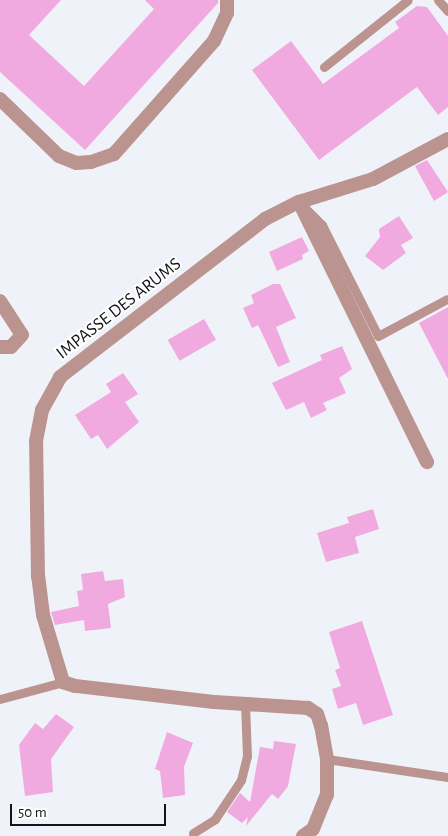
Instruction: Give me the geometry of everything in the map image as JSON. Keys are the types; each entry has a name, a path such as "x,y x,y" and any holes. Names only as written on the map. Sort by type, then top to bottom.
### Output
{"street":[{"path":"0,99 59,156 76,163 91,162 114,154 214,40 227,13 227,0"},
{"name":"IMPASSE DES ARUMS","path":"63,682 44,614 38,576 36,440 42,410 60,378 265,220 299,202 373,179 448,139"},
{"path":"299,202 427,462"},
{"path":"0,301 22,335 11,347 0,347"},
{"path":"63,682 75,686 308,708 317,714 321,726 327,759 327,795 313,829 302,836"}],"lane":[{"path":"324,67 408,0"},
{"path":"438,0 448,11"},
{"path":"299,202 322,225 378,336 448,300"},
{"path":"0,699 63,682"},
{"path":"193,833 215,819 241,780 246,756 245,703"},
{"path":"327,759 448,776"}],"building":[{"path":"0,0 61,0 29,35 84,86 154,9 145,0 218,0 218,3 85,150 0,72"},
{"path":"417,6 427,7 448,36 448,107 438,115 417,87 319,160 252,70 291,41 323,84 399,28 395,22"},
{"path":"427,160 448,192 434,201 415,166"},
{"path":"399,216 413,238 401,245 406,253 383,270 365,256 380,237 379,229"},
{"path":"302,237 309,251 302,255 303,259 277,271 269,252"},
{"path":"273,284 280,284 296,318 276,327 290,362 278,367 258,325 252,328 243,308 254,303 251,295"},
{"path":"448,307 448,379 419,323"},
{"path":"204,319 216,340 180,361 168,340"},
{"path":"342,346 352,369 339,378 346,393 323,403 327,410 311,418 304,402 286,410 272,383 322,360 320,355"},
{"path":"123,373 138,394 125,402 139,422 107,449 98,435 91,439 75,415 111,392 106,384"},
{"path":"373,509 379,529 355,537 359,553 326,562 317,533 349,523 347,517"},
{"path":"103,571 105,581 123,579 125,597 108,604 111,628 85,631 84,620 55,625 51,612 79,606 77,591 83,590 81,574"},
{"path":"362,621 393,715 363,725 356,703 338,709 332,689 341,686 335,670 340,668 329,632"},
{"path":"56,714 74,727 51,759 53,792 25,796 19,745 35,723 43,729"},
{"path":"167,732 193,743 184,767 185,795 163,798 160,771 155,769"},
{"path":"274,741 296,744 288,786 278,799 272,794 246,826 248,817 242,823 227,812 240,793 250,802 260,747 273,749"}]}
